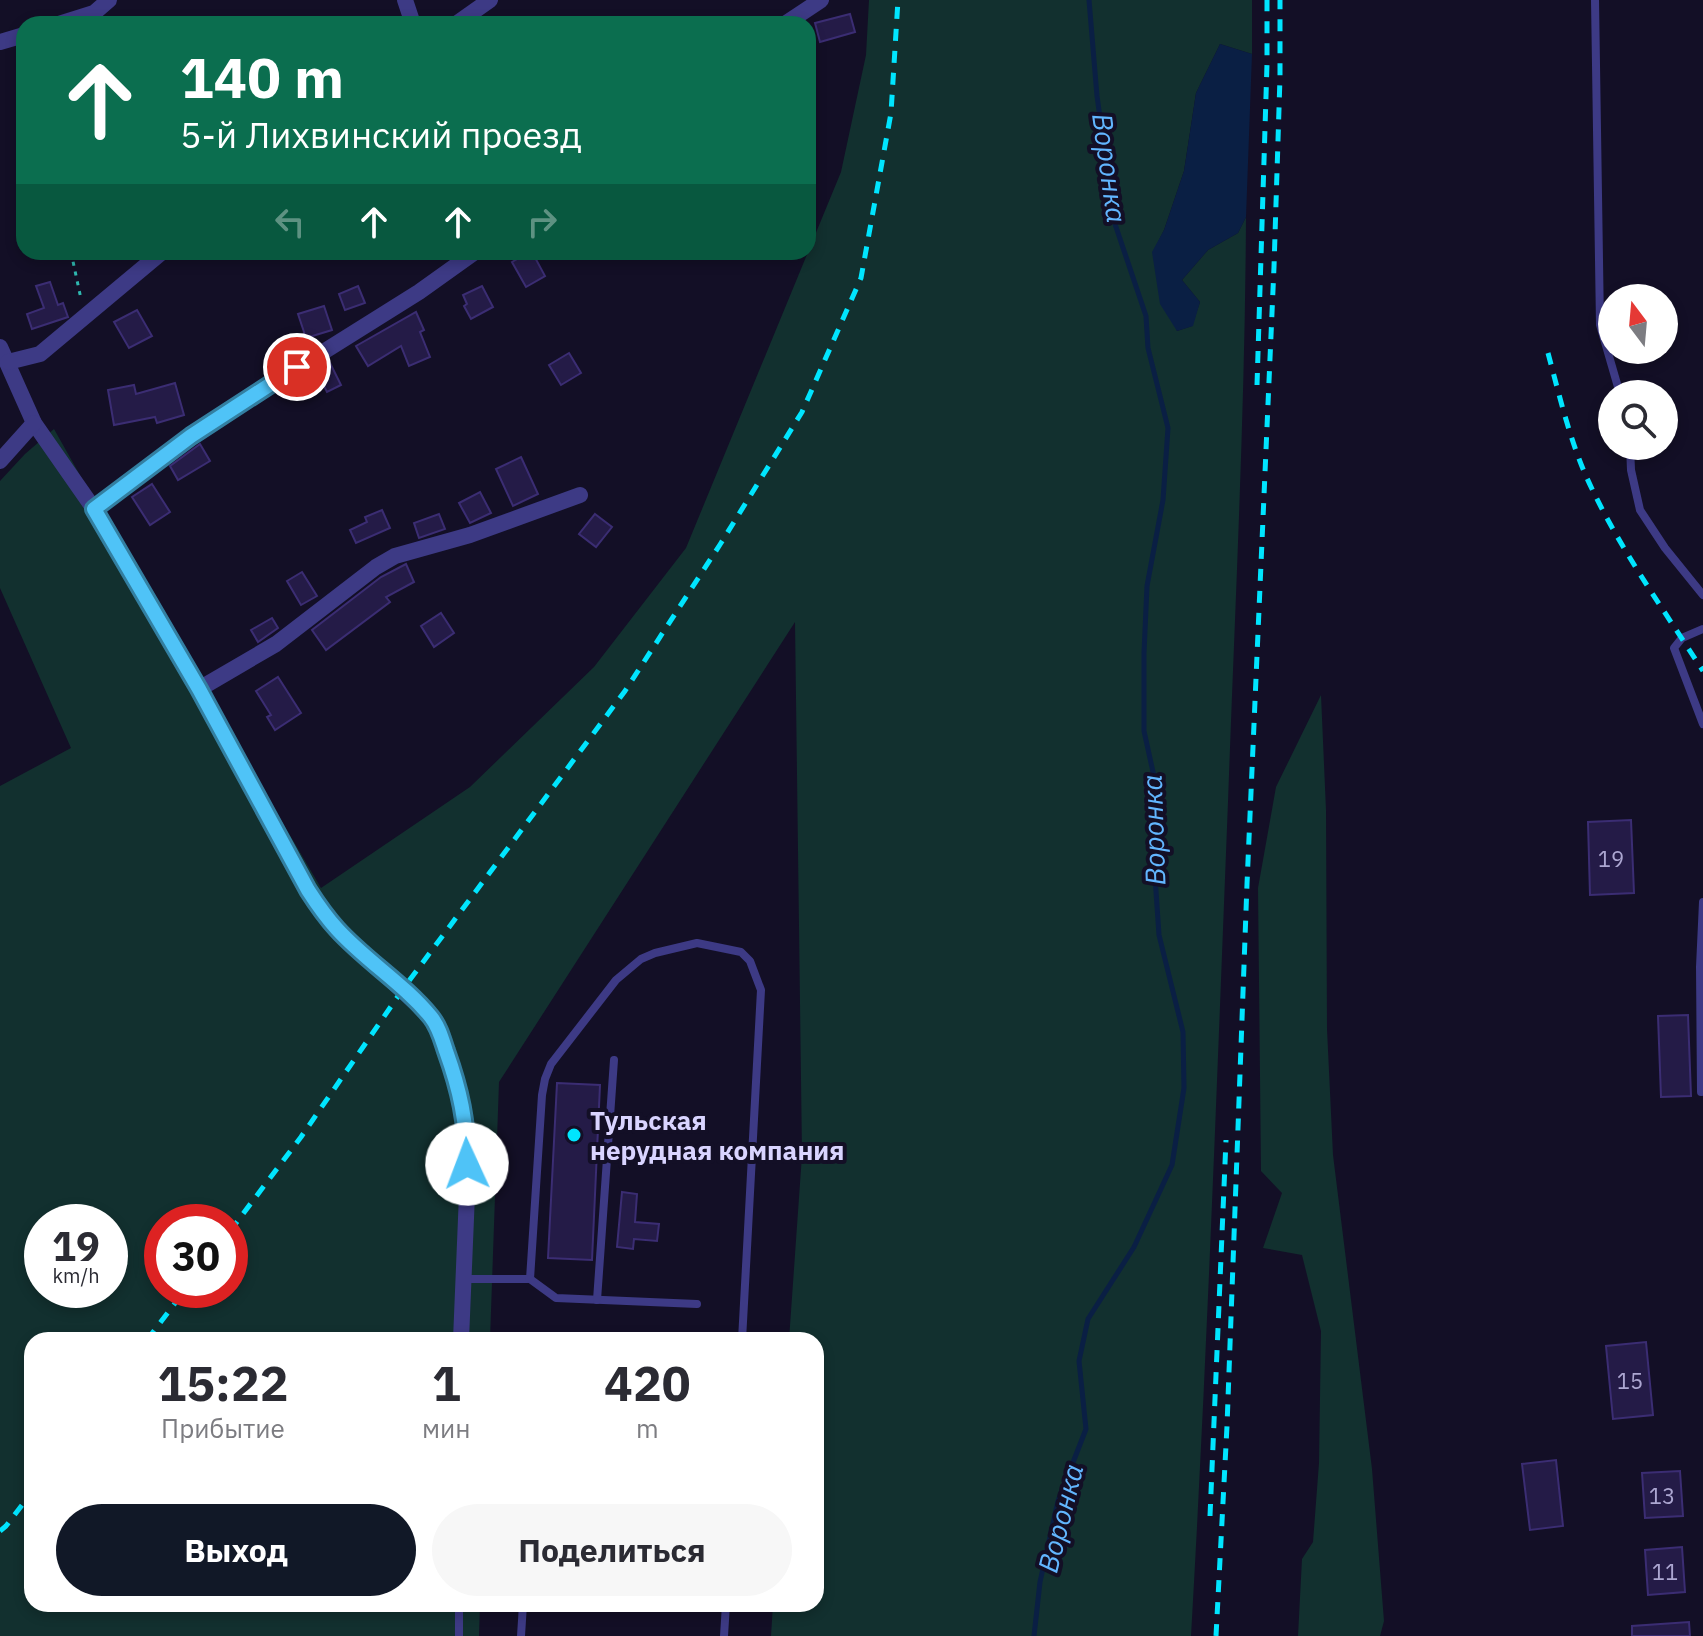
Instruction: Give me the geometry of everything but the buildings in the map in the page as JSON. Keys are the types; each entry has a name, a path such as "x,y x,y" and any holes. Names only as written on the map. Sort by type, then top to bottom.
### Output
{"street":[{"path":"84,16 94,13 109,0"},
{"path":"467,16 490,0"},
{"path":"797,16 819,1"},
{"path":"152,260 40,354 4,354 34,423 94,509 199,689 322,912 339,932 430,1016 438,1030 458,1084 467,1137 461,1332"},
{"path":"94,509 210,423 419,292 464,260"},
{"path":"0,461 34,423"},
{"path":"199,689 276,644 365,575 395,556 470,535 580,495"}],"lane":[{"path":"1595,0 1600,325 1616,380"},
{"path":"1631,460 1640,510 1665,548 1703,595"},
{"path":"1703,629 1682,638 1674,648 1703,724"},
{"path":"1701,1092 1703,902"},
{"path":"530,1279 542,1095 551,1064 616,980 641,959 670,948 697,943 741,952 750,961 762,996 742,1332"},
{"path":"597,1300 614,1060"},
{"path":"463,1279 530,1279 556,1298 697,1304"},
{"path":"459,1612 459,1636"},
{"path":"521,1636 522,1612"},
{"path":"724,1636 726,1612"}],"path":[{"path":"73,260 84,317"}],"green space":[{"path":"869,0 1252,0 1252,54 1220,44 1196,93 1184,171 1164,230 1153,252 1177,331 1192,326 1200,302 1182,280 1208,250 1238,233 1246,217 1242,436 1228,802 1191,1636 771,1636 772,1612 824,1612 824,1332 790,1332 802,1155 795,622 499,1082 490,1332 24,1332 24,1612 480,1612 479,1636 0,1636 0,786 71,748 0,588 0,481 54,429 321,888 470,787 594,667 686,548 805,260 816,260 816,233 841,172 866,55"},
{"path":"1321,695 1326,810 1327,1029 1333,1155 1372,1469 1384,1621 1380,1636 1298,1636 1302,1559 1313,1542 1319,1463 1321,1331 1302,1255 1263,1248 1282,1193 1261,1171 1258,888 1276,787"}],"water":[{"path":"1220,44 1252,54 1246,217 1238,233 1208,250 1182,280 1200,302 1193,326 1177,331 1160,304 1152,252 1164,230 1184,171 1196,93"}],"waterway":[{"name":"Воронка","path":"1034,1636 1040,1582 1058,1501 1086,1429 1079,1361 1088,1319 1134,1247 1172,1165 1184,1088 1183,1032 1159,935 1152,833 1157,790 1144,731 1147,586 1163,500 1168,428 1148,348 1146,316 1115,224 1097,96 1089,0"}],"railway":[{"path":"248,1207 301,1137 403,989 625,691 802,412 861,278 891,113 898,0"},
{"path":"1257,385 1267,0"},
{"path":"1216,1636 1274,267 1280,0"},
{"path":"1548,353 1574,446 1598,502 1703,671"},
{"path":"1210,1516 1226,1140"},
{"path":"153,1332 171,1308"},
{"path":"0,1531 24,1502"}],"place":[{"name":"Тульская нерудная компания","path":"574,1135"}],"route":[{"path":"297,367 191,436 94,509 199,689 322,912 435,1023 458,1084 467,1137 467,1164"}]}
